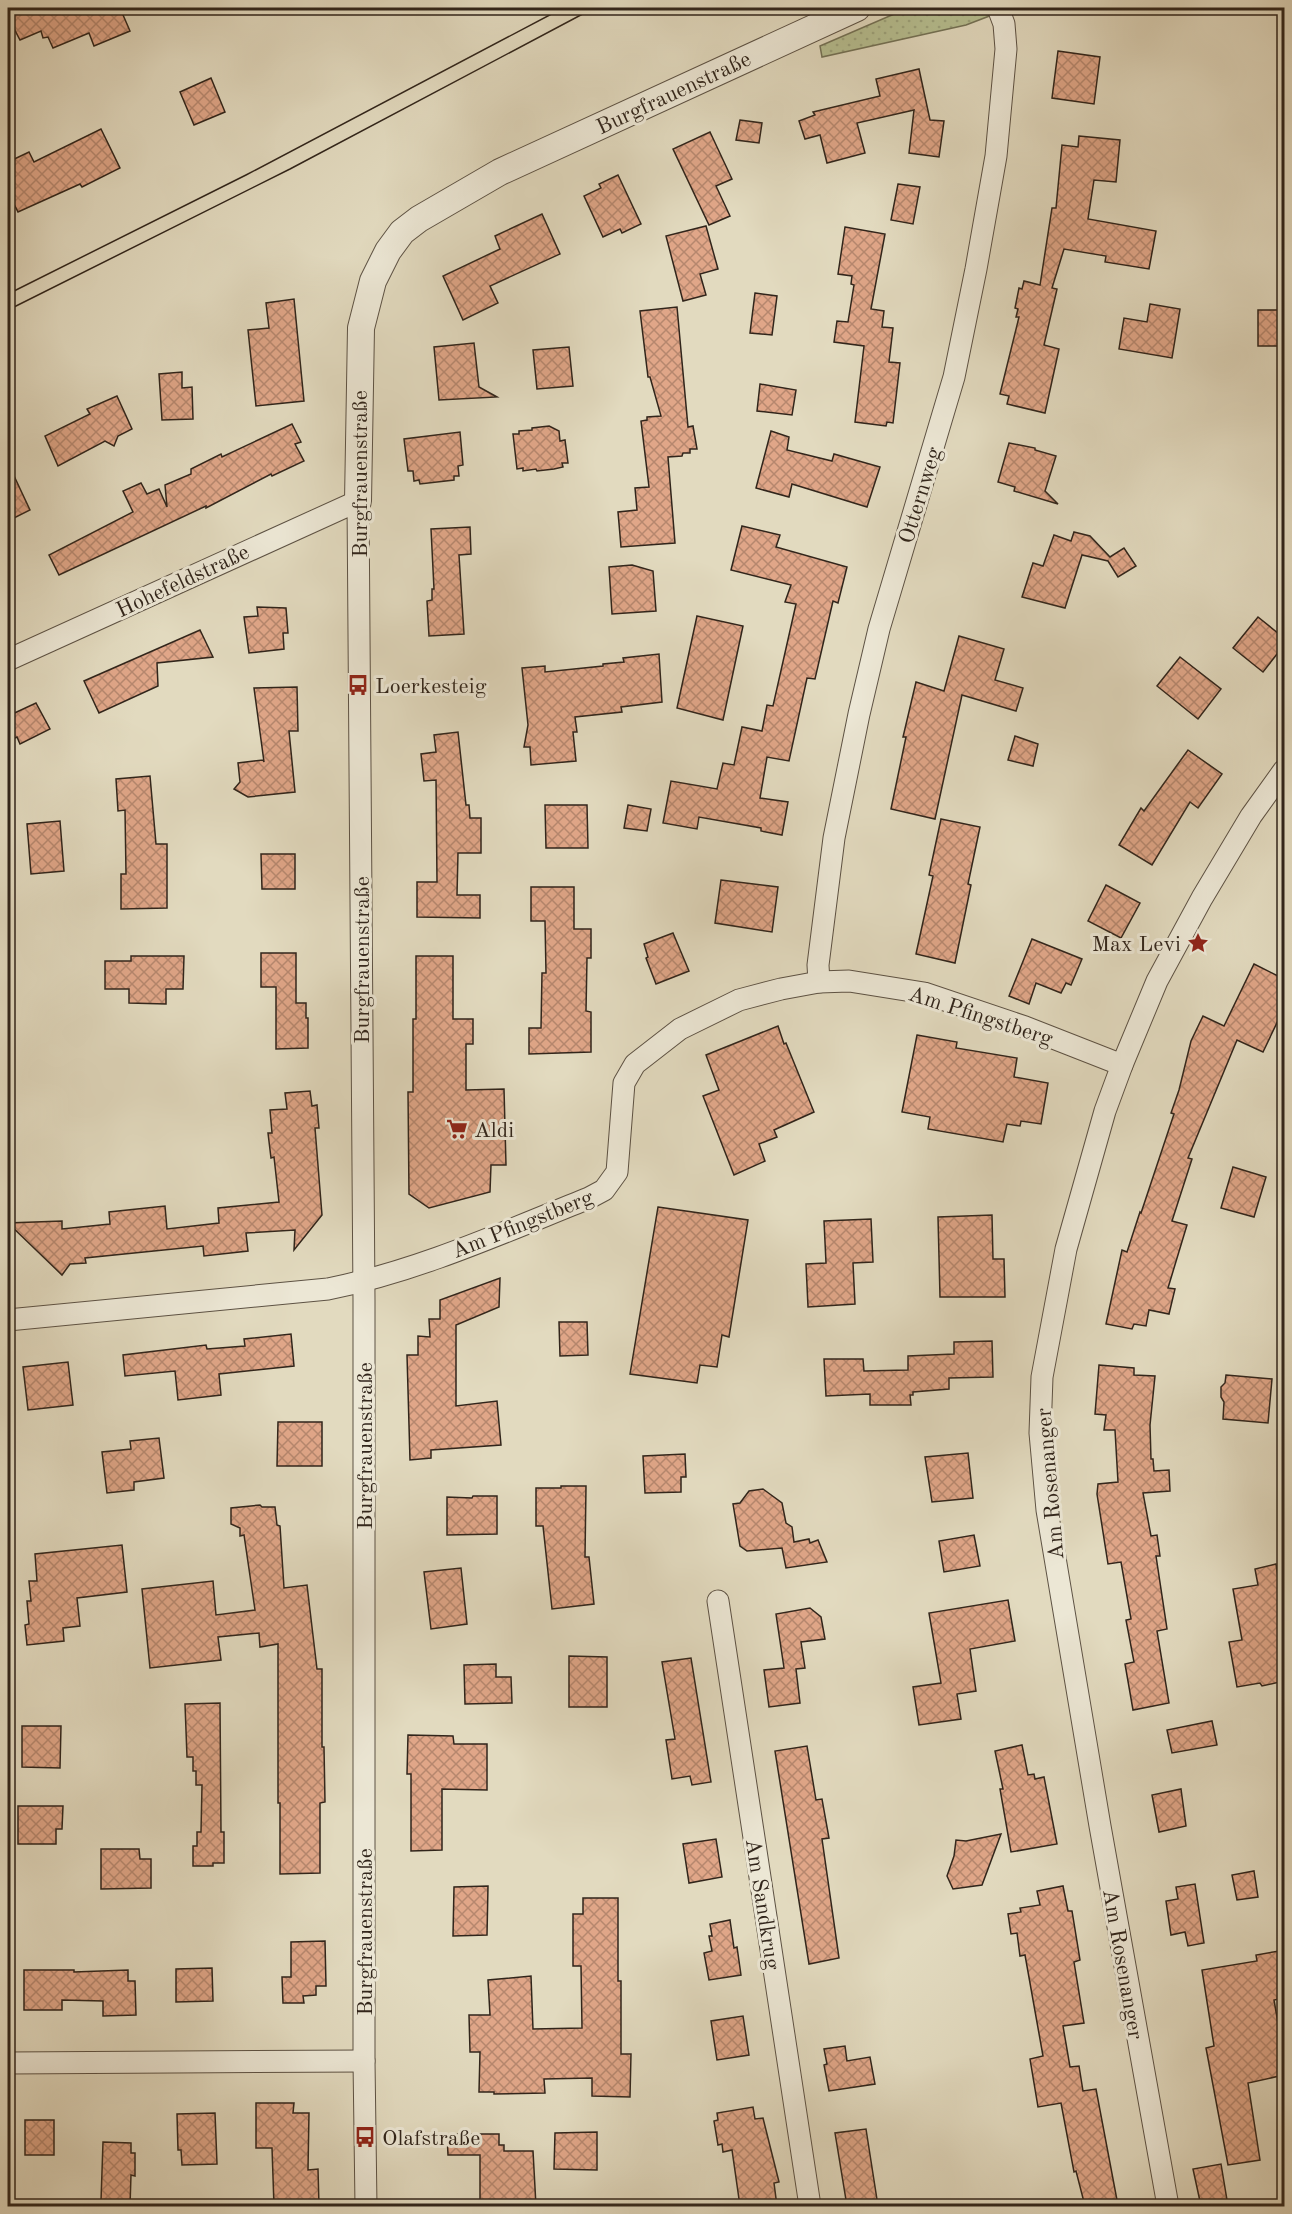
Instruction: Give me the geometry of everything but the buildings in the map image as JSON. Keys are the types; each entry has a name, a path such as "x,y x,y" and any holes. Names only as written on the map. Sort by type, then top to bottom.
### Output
{"street":[{"name":"Burgfrauenstraße","path":"366,2206 364,1282 358,501 361,328 372,281 388,251 402,232 419,219 500,172 857,8"},
{"name":"Otternweg","path":"819,982 818,965 834,838 859,714 879,629 954,377 976,269 996,156 1006,49 1004,24 998,8"},
{"name":"Hohefeldstraße","path":"8,660 358,501"},
{"name":"Am Rosenanger","path":"1168,2206 1047,1510 1040,1433 1042,1377 1066,1249 1095,1141 1122,1065 1157,981 1202,898 1251,816 1284,770"},
{"name":"Am Pfingstberg","path":"8,1320 328,1289 364,1282 402,1270 589,1198 604,1190 617,1172 624,1083 635,1064 680,1029 739,1000 781,989 819,982 849,981 924,993 1025,1027 1122,1065"},
{"name":"Am Sandkrug","path":"718,1602 810,2206"},
{"path":"8,2063 364,2061"}],"green space":[{"path":"908,8 988,8 992,15 966,25 822,57 820,46"}],"tram line":[{"path":"8,294 246,175 563,8"},
{"path":"8,310 290,169 594,8"}],"place":[{"name":"Loerkesteig","path":"358,685"},
{"name":"Max Levi","path":"1198,943"},
{"name":"Aldi","path":"457,1129"},
{"name":"Olafstraße","path":"365,2137"}]}
